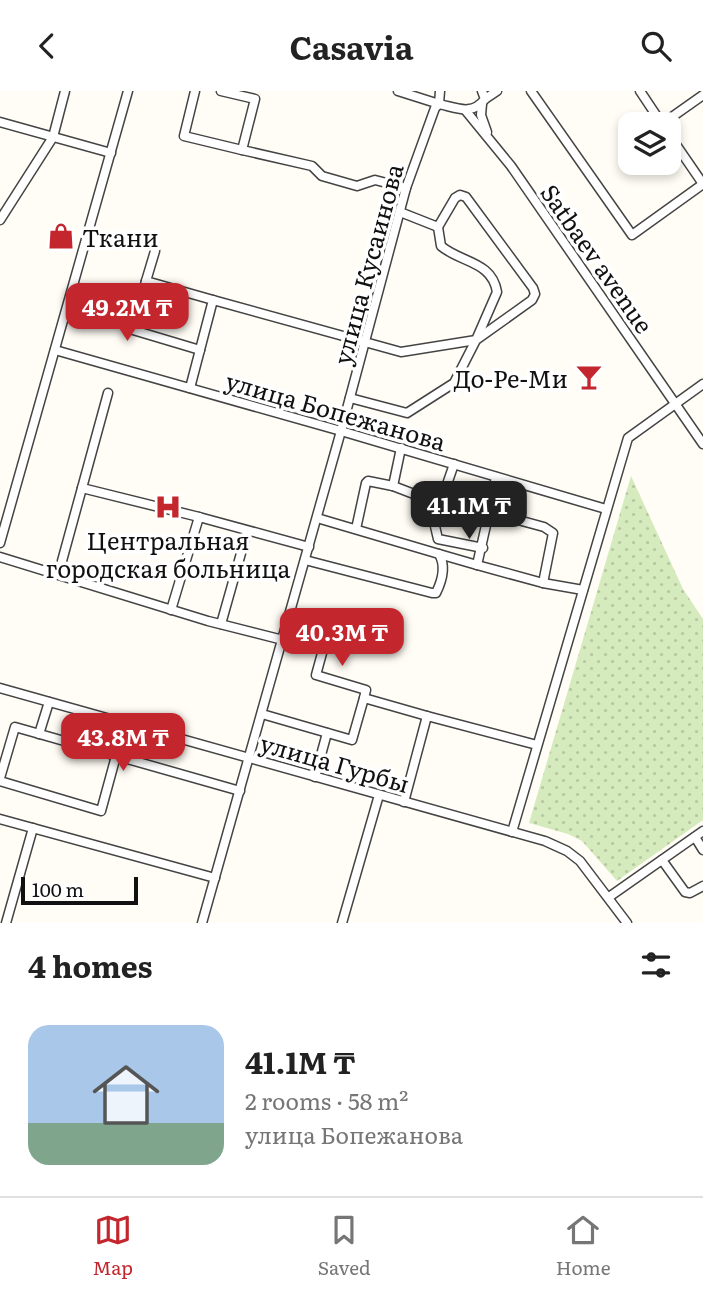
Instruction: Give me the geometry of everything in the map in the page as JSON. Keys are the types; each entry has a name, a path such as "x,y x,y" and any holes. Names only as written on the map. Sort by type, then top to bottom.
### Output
{"street":[{"path":"0,220 53,137 65,91"},
{"path":"0,543 1,531 128,91"},
{"path":"195,91 184,136 312,166 322,176 357,186 375,180 406,188"},
{"path":"222,91 255,99 242,150"},
{"path":"398,91 466,111 475,109 483,98 497,91"},
{"name":"улица Кусаинова","path":"202,923 288,623 406,188 435,108 439,104 440,91"},
{"path":"531,91 632,235 703,184 681,152"},
{"path":"640,91 654,112"},
{"path":"679,112 703,95"},
{"path":"483,98 481,115 487,135"},
{"name":"Satbaev avenue","path":"466,111 487,135 703,443"},
{"path":"0,122 111,153"},
{"path":"146,281 401,352 476,340 532,300 535,294 466,197 460,195 455,198 439,227 441,246 450,254 482,266 496,284 497,292 476,340 454,383 407,413 350,398"},
{"path":"400,212 439,227"},
{"path":"155,251 133,330 200,350"},
{"path":"190,388 213,300"},
{"name":"улица Бопежанова","path":"55,350 606,509"},
{"path":"512,832 628,439 703,384"},
{"path":"62,561 108,393"},
{"path":"393,486 401,448"},
{"path":"454,464 434,522 438,538 482,548"},
{"path":"477,565 496,477"},
{"path":"356,529 366,483 371,480 440,504"},
{"path":"82,488 309,547"},
{"path":"489,512 544,527 553,533 543,583"},
{"path":"172,610 199,517"},
{"path":"317,518 543,583 583,590"},
{"path":"221,624 247,532"},
{"path":"305,559 436,593 443,569 443,560 439,554"},
{"path":"0,557 172,610 283,640"},
{"path":"262,714 352,740 366,689 316,675 327,635 288,623"},
{"name":"улица Гурбы","path":"0,688 545,841 580,861 627,923"},
{"path":"364,698 537,745"},
{"path":"40,734 49,702"},
{"path":"404,802 427,716"},
{"path":"116,756 101,811 0,779 15,727 240,791"},
{"path":"315,777 327,733"},
{"path":"342,923 379,795"},
{"path":"0,820 215,878"},
{"path":"6,923 33,828"},
{"path":"609,897 699,834 703,850"},
{"path":"662,860 685,892 690,893 703,886"}],"green space":[{"path":"631,476 683,589 703,619 703,820 617,881 582,841 568,834 529,823"}],"place":[{"name":"Ткани","path":"61,236"},
{"name":"До-Ре-Ми","path":"589,377"},
{"name":"Центральная городская больница","path":"168,507"}]}
